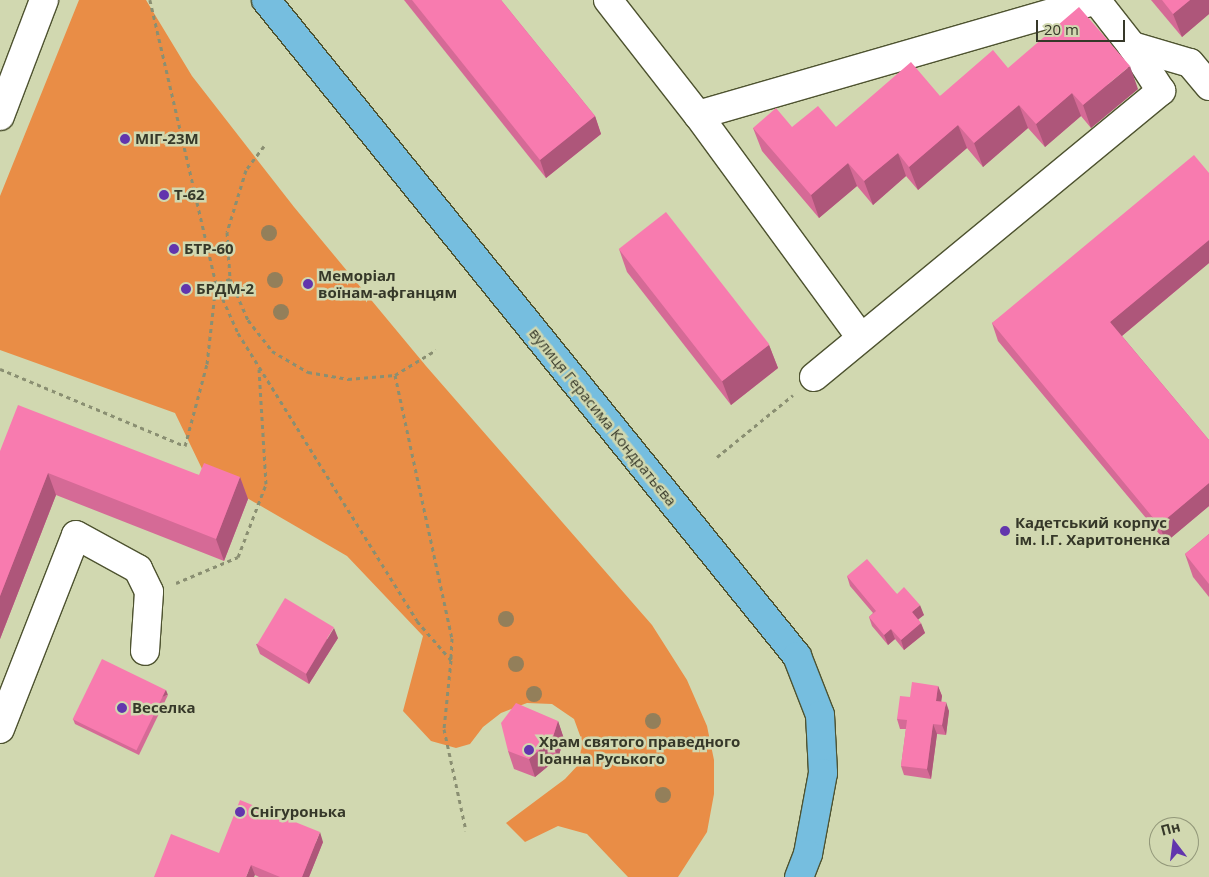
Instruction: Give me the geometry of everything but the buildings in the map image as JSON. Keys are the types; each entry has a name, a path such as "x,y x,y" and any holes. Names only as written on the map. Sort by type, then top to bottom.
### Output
{"main road":[{"name":"вулиця Герасима Кондратьєва","path":"266,0 797,656 820,715 822,772 808,854 799,877"}],"street":[{"path":"0,116 44,0"},
{"path":"608,0 698,115 861,338"},
{"path":"698,115 1096,0 1132,46 1161,91 814,377"},
{"path":"1132,46 1190,63 1209,86"},
{"path":"0,729 76,535 138,569 149,592 145,651"}],"path":[{"path":"150,0 216,284 238,333 417,621 451,660"},
{"path":"264,146 246,170 234,203 228,232 230,279 248,320 272,351 308,372 348,379 395,375 436,350"},
{"path":"216,284 230,279"},
{"path":"0,369 185,446 207,364 216,284"},
{"path":"149,592 206,573 238,557 266,484 259,367"},
{"path":"395,375 452,638 444,729 466,831"},
{"path":"717,457 814,377"}],"shaded area":[{"path":"79,0 146,0 192,76 294,207 426,366 652,625 687,680 707,726 714,760 714,794 707,832 678,877 628,877 587,834 558,826 525,842 506,823 565,779 579,764 582,741 574,719 552,704 527,703 501,713 483,727 470,744 456,748 431,741 403,711 423,636 347,556 204,473 175,413 0,350 0,196"}],"place":[{"name":"МІГ-23М","path":"125,139"},
{"name":"Т-62","path":"164,195"},
{"name":"БТР-60","path":"174,249"},
{"name":"Меморіал воїнам-афганцям","path":"308,284"},
{"name":"БРДМ-2","path":"186,289"},
{"name":"Кадетський корпус ім. І.Г. Харитоненка","path":"1005,531"},
{"name":"Веселка","path":"122,708"},
{"name":"Храм святого праведного Іоанна Руського","path":"529,750"},
{"name":"Снігуронька","path":"240,812"}]}
